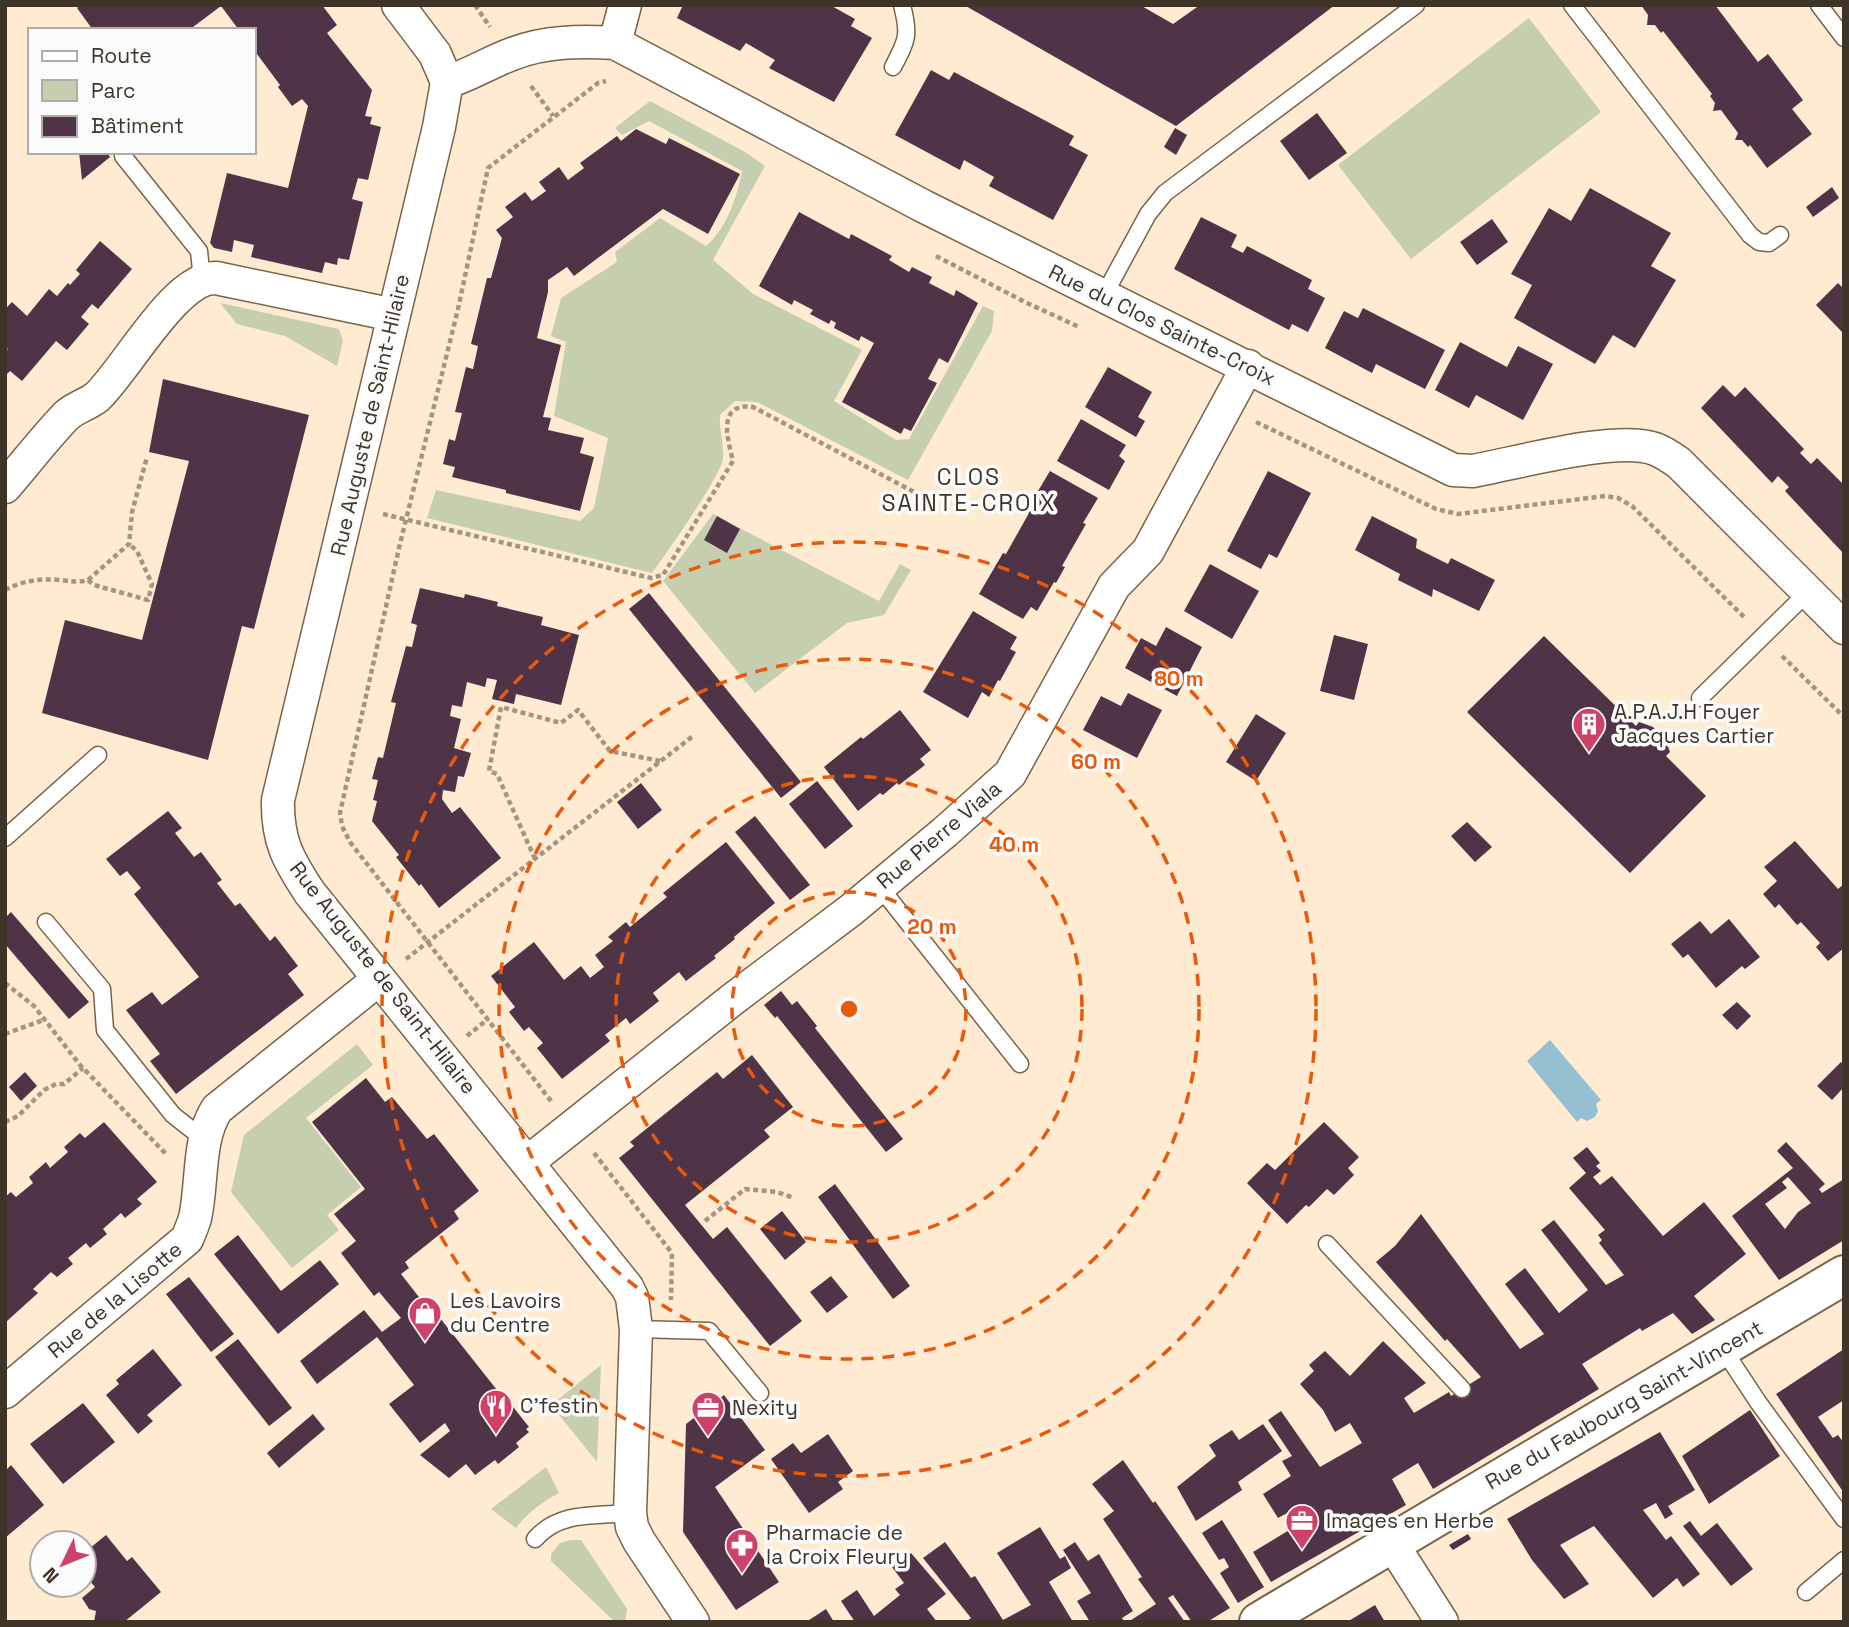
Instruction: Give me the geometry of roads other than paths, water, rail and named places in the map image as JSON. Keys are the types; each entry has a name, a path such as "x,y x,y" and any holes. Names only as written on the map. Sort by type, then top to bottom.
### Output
{"main road":[{"name":"Rue du Faubourg Saint-Vincent","path":"1264,1620 1511,1464 1723,1349 1844,1275"}],"street":[{"path":"398,5 435,54 447,82"},
{"path":"615,43 625,5"},
{"name":"Rue du Clos Sainte-Croix","path":"447,82 526,49 578,41 615,43 922,206 1453,470 1473,471 1605,446 1628,444 1656,449 1679,463 1844,628"},
{"name":"Rue Auguste de Saint-Hilaire","path":"447,82 439,127 278,800 277,816 284,851 310,893 391,970 528,1163 627,1287 632,1297 636,1329 630,1513 632,1527 693,1622"},
{"path":"5,487 65,416 98,395 176,300 202,280 216,278 394,315"},
{"name":"Rue Pierre Viala","path":"528,1163 879,886 1010,775 1114,586 1149,551 1248,366"},
{"name":"Rue de la Lisotte","path":"5,1392 187,1239 195,1219 207,1136 212,1118 218,1109 391,970"},
{"path":"1391,1542 1442,1622"}],"lane":[{"path":"893,67 906,40 907,25 902,5"},
{"path":"1103,297 1148,214 1166,194 1416,5"},
{"path":"1572,5 1750,235 1759,242 1769,243 1780,235"},
{"path":"1819,5 1844,38"},
{"path":"123,156 199,251 202,280"},
{"path":"1700,698 1808,592"},
{"path":"5,838 98,755"},
{"path":"879,886 1020,1064"},
{"path":"46,922 102,989 105,1030 173,1115 196,1133 207,1136"},
{"path":"1327,1244 1462,1390"},
{"path":"636,1329 709,1331 760,1393"},
{"path":"1723,1349 1758,1402 1844,1519"},
{"path":"535,1539 545,1527 570,1517 630,1513"},
{"path":"1806,1592 1844,1560"}],"water":[{"path":"1550,1040 1601,1100 1596,1104 1598,1111 1595,1117 1587,1121 1581,1118 1577,1122 1527,1061"}],"place":[{"name":"A.P.A.J.H Foyer Jacques Cartier","path":"1589,754"},
{"name":"Les Lavoirs du Centre","path":"425,1343"},
{"name":"C'festin","path":"496,1436"},
{"name":"Nexity","path":"708,1438"},
{"name":"Images en Herbe","path":"1302,1551"},
{"name":"Pharmacie de la Croix Fleury","path":"742,1575"}],"district":[{"name":"CLOS SAINTE-CROIX","path":"969,490"}]}
